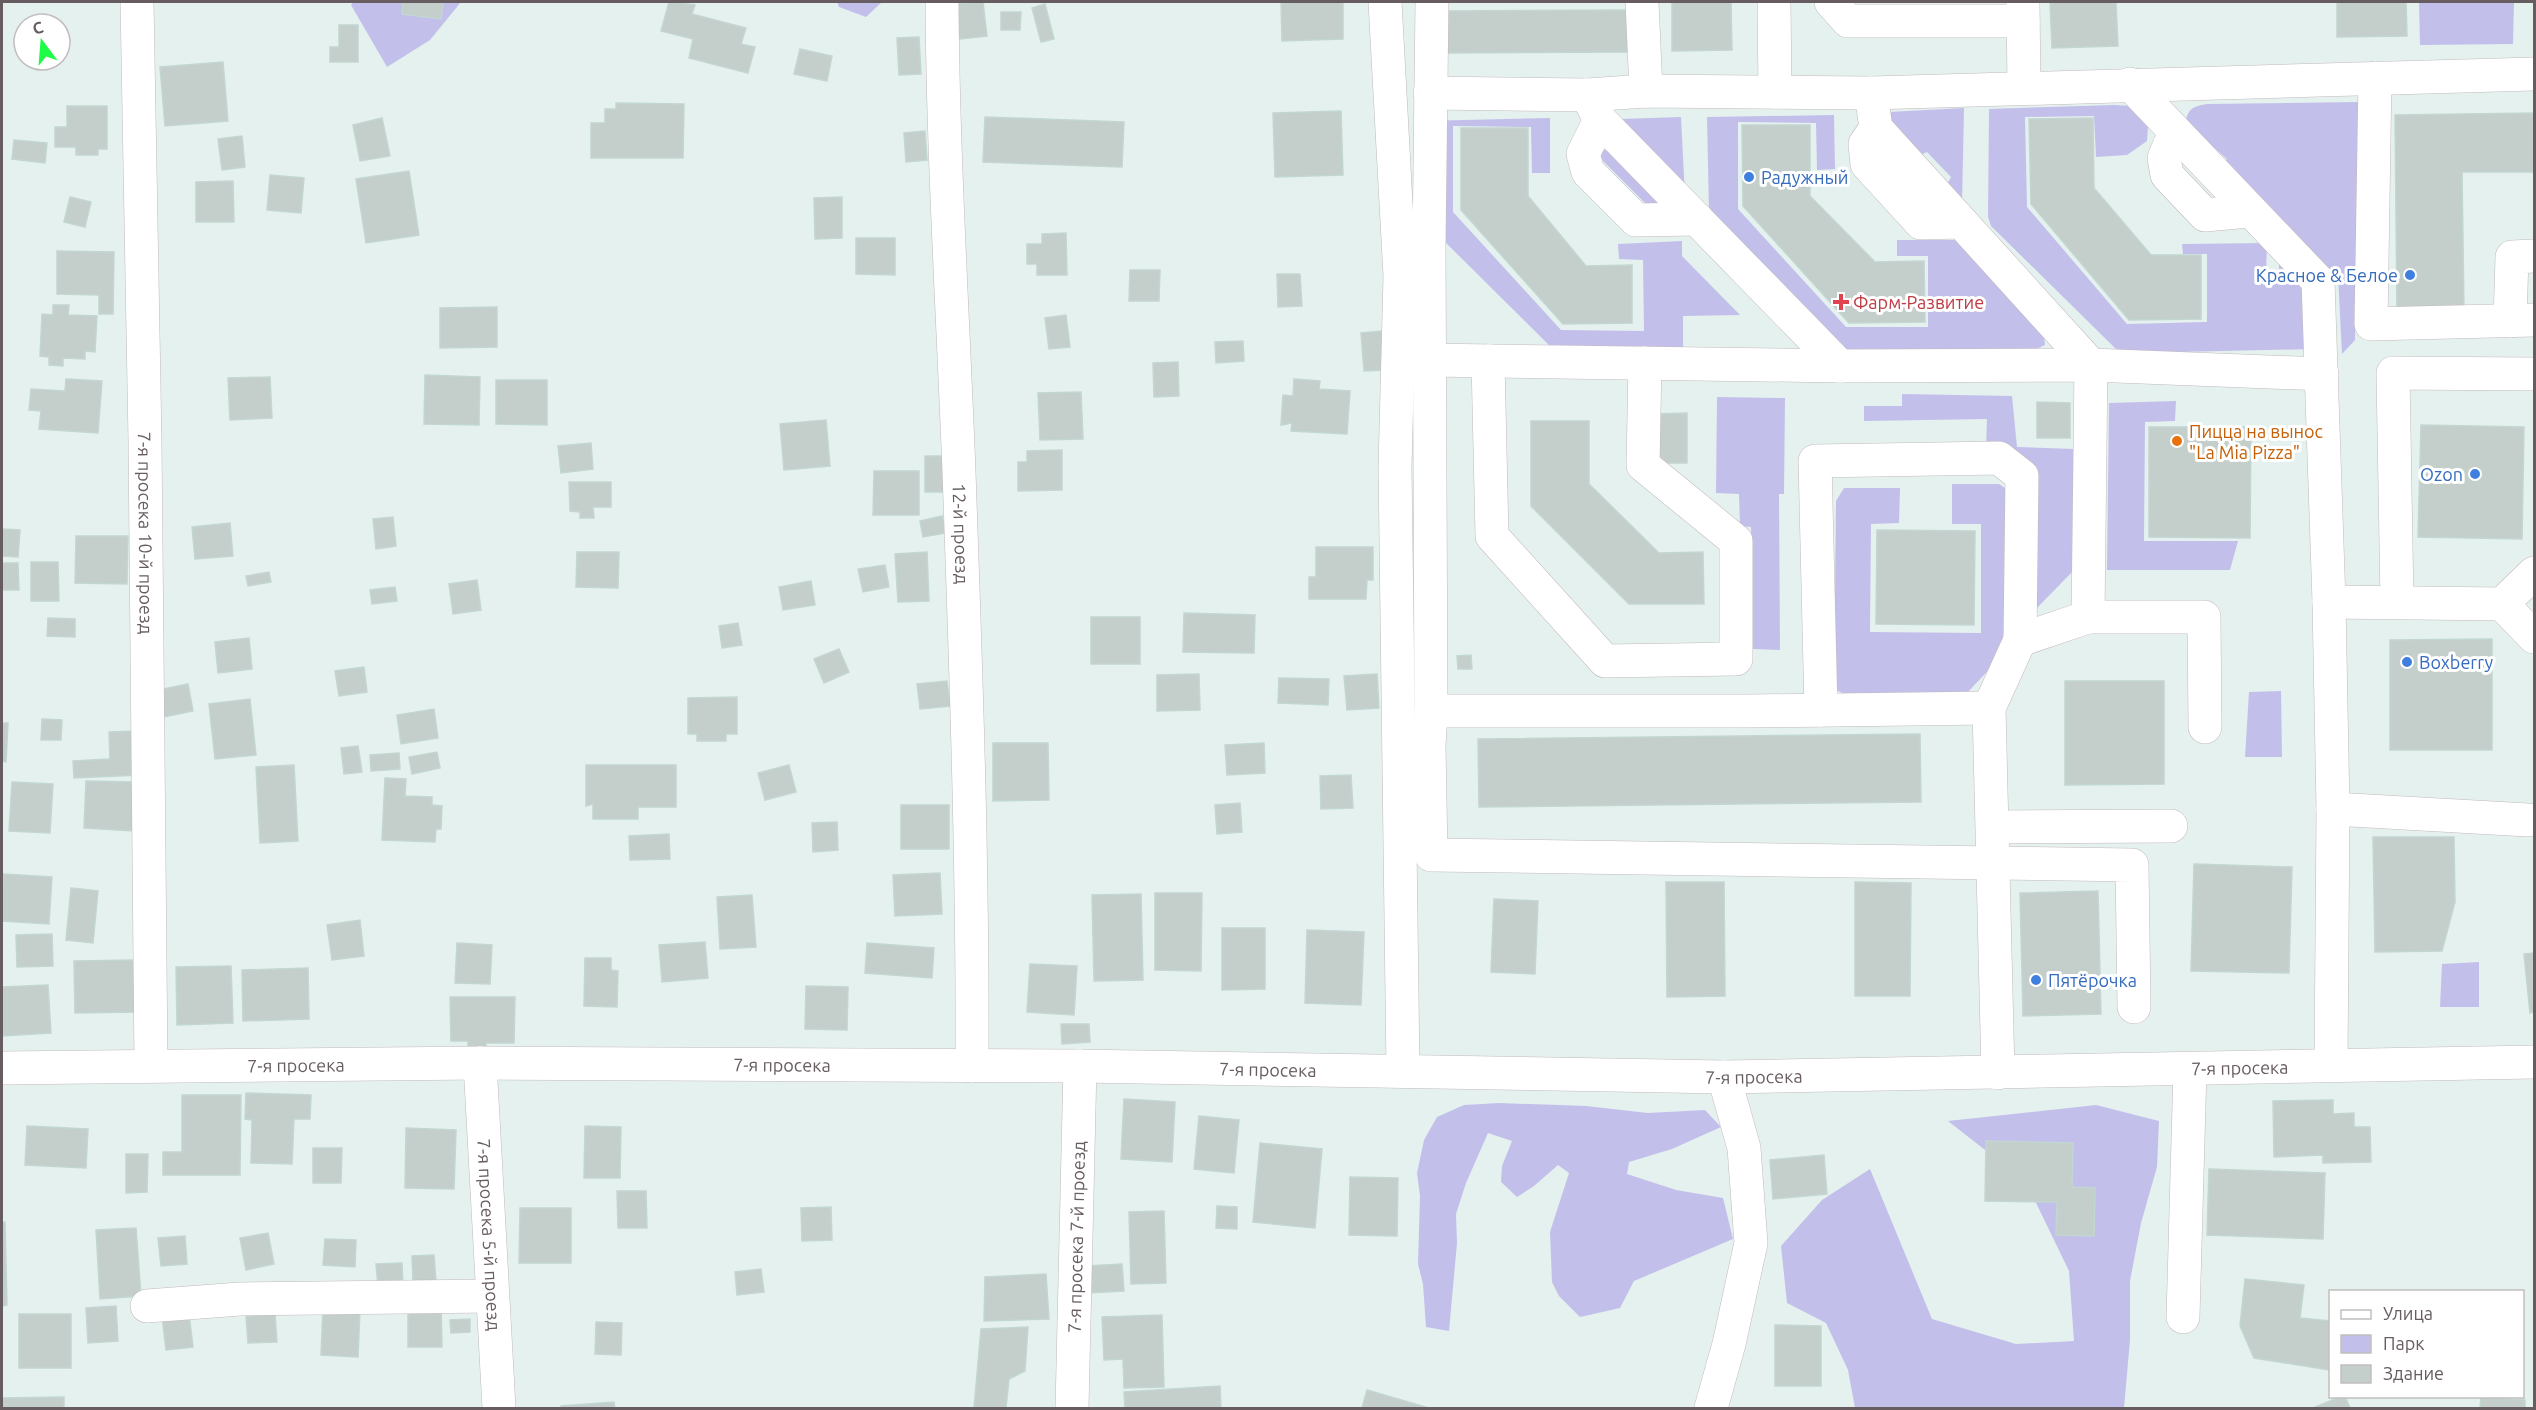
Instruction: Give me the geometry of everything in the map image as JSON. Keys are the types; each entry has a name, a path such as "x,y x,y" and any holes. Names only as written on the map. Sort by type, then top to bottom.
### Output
{"street":[{"name":"7-я просека 10-й проезд","path":"137,2 145,441 151,1065"},
{"name":"12-й проезд","path":"942,2 942,116 959,471 973,911 972,1066"},
{"path":"1385,2 1400,276 1395,467 1403,1071"},
{"path":"1432,2 1429,360 1431,855 2132,865 2134,1007"},
{"path":"1642,2 1646,91"},
{"path":"1774,2 1775,92"},
{"path":"1831,2 1848,21 2023,11 2024,88"},
{"path":"1431,93 1594,108 1646,91 1871,93 2535,74"},
{"path":"2375,78 2371,324 2522,320 2512,257 2535,256"},
{"path":"2130,84 2318,281 2329,602 2333,809 2331,1065"},
{"path":"1871,93 1876,128 2091,365 2088,617"},
{"path":"1594,108 1696,219 1840,366"},
{"path":"1594,108 1583,153 1588,172 1636,220 1696,219"},
{"path":"1429,360 1840,366 2091,365 2322,374"},
{"path":"1488,361 1492,536 1605,661 1736,659 1736,541 1643,465 1645,363"},
{"path":"2397,602 2393,373 2535,374"},
{"path":"1821,710 1815,461 1999,458 2022,476 2020,640 1989,708 1998,1074"},
{"path":"2502,604 2535,573"},
{"path":"2329,602 2502,604 2535,637"},
{"path":"2020,640 2088,617 2204,617 2205,727"},
{"path":"1431,711 1989,708"},
{"path":"2333,809 2528,820"},
{"path":"1993,827 2171,826"},
{"name":"7-я просека","path":"2,1068 480,1063 1080,1066 1724,1077 1998,1074 2535,1062"},
{"name":"7-я просека 5-й проезд","path":"480,1063 499,1408"},
{"name":"7-я просека 7-й проезд","path":"1072,1408 1080,1066"},
{"path":"2183,1317 2190,1069"},
{"path":"1711,1408 1730,1344 1750,1244 1744,1148 1724,1077"},
{"path":"147,1306 240,1299 492,1296"}],"green space":[{"path":"353,2 461,2 430,40 387,67 351,5"},
{"path":"837,2 882,2 866,17 839,7"},
{"path":"2419,2 2514,2 2513,44 2420,45"},
{"path":"2360,102 2355,340 2342,354 2338,275 2322,265 2222,164 2227,159 2191,128 2186,119 2194,108 2207,104"},
{"path":"2131,106 2148,126 2147,141 2127,155 2096,157 2094,116 2025,117 2027,207 2127,324 2207,322 2207,254 2183,254 2182,244 2267,243 2266,277 2279,277 2279,259 2313,301 2315,349 2133,353 2118,351 1991,226 1988,217 1989,109"},
{"path":"1964,108 1962,204 1945,188 1951,177 1927,152 1916,157 1893,134 1889,112"},
{"path":"1834,115 1835,169 1817,170 1816,123 1738,122 1738,209 1846,327 1928,327 1928,256 1897,256 1897,240 1958,240 2044,336 2045,345 2034,350 1843,350 1709,212 1707,117"},
{"path":"1681,117 1685,196 1620,119"},
{"path":"1550,118 1550,173 1532,173 1531,127 1453,126 1453,212 1561,330 1644,331 1643,260 1619,259 1618,244 1682,241 1682,256 1740,315 1683,316 1683,348 1554,350 1437,234 1422,121"},
{"path":"1602,150 1607,150 1664,209 1655,213 1603,161 1600,154"},
{"path":"1902,394 2012,396 2017,447 2074,449 2074,570 2035,610 2031,491 1986,448 1987,419 1864,421 1864,406 1902,406"},
{"path":"1717,397 1785,398 1784,494 1779,494 1780,650 1753,649 1751,527 1740,526 1739,494 1716,493"},
{"path":"2176,401 2175,421 2145,422 2144,541 2238,541 2230,570 2107,570 2109,403"},
{"path":"1952,484 1999,484 2008,490 2010,632 2002,656 1965,695 1847,695 1838,691 1834,683 1836,501 1844,488 1900,488 1899,523 1871,524 1870,632 1981,633 1981,524 1952,524"},
{"path":"2281,691 2282,757 2245,757 2249,692"},
{"path":"2479,962 2479,1007 2440,1007 2442,964"},
{"path":"1499,1103 1586,1106 1648,1113 1705,1110 1721,1127 1672,1149 1629,1162 1627,1174 1676,1190 1723,1198 1733,1239 1634,1281 1620,1308 1580,1317 1559,1296 1552,1282 1550,1232 1569,1173 1558,1165 1517,1197 1501,1182 1502,1166 1512,1141 1488,1133 1466,1183 1456,1214 1457,1243 1449,1331 1426,1327 1423,1284 1418,1264 1420,1196 1417,1173 1424,1140 1437,1117 1464,1105"},
{"path":"2096,1105 2159,1121 2157,1167 2141,1223 2130,1281 2130,1340 2124,1408 1855,1408 1848,1370 1826,1323 1787,1303 1781,1246 1822,1200 1870,1169 1932,1319 2016,1344 2074,1341 2069,1271 2026,1182 1948,1121"}],"building":[{"path":"403,2 443,2 441,19 402,14"},
{"path":"669,2 695,5 692,14 746,28 741,44 755,47 748,73 689,58 693,39 661,31"},
{"path":"983,2 987,36 960,39 956,4"},
{"path":"1281,2 1343,2 1343,39 1282,41"},
{"path":"1672,2 1731,2 1732,50 1672,51"},
{"path":"2050,2 2116,2 2118,46 2052,48"},
{"path":"2337,2 2406,2 2407,36 2337,37"},
{"path":"1045,4 1054,39 1041,42 1032,8"},
{"path":"1628,10 1628,52 1443,53 1443,11"},
{"path":"1001,12 1021,12 1020,30 1001,30"},
{"path":"339,25 358,25 358,62 330,62 330,47 339,47"},
{"path":"919,37 921,74 899,75 897,38"},
{"path":"800,49 832,56 827,81 794,74"},
{"path":"223,62 228,121 165,126 160,67"},
{"path":"616,103 684,104 683,158 591,158 591,123 605,123 605,109 616,109"},
{"path":"67,106 107,106 107,149 98,149 98,155 76,155 76,147 55,147 55,127 67,127"},
{"path":"1341,111 1343,175 1275,177 1273,113"},
{"path":"2534,113 2534,172 2462,172 2464,313 2397,313 2395,115"},
{"path":"985,117 1124,122 1122,167 983,162"},
{"path":"382,118 390,156 360,161 353,125"},
{"path":"2093,118 2094,188 2151,255 2201,255 2201,319 2129,320 2031,204 2029,119"},
{"path":"1742,125 1810,125 1810,196 1875,262 1924,261 1925,322 1849,323 1743,206"},
{"path":"1461,128 1528,128 1528,196 1586,266 1632,265 1632,323 1563,324 1461,210"},
{"path":"925,131 927,160 906,162 904,133"},
{"path":"242,136 245,167 222,170 218,139"},
{"path":"14,140 47,143 45,163 12,159"},
{"path":"409,171 419,235 366,243 356,179"},
{"path":"270,175 304,178 301,213 267,210"},
{"path":"233,181 234,222 196,222 196,182"},
{"path":"70,197 91,202 85,227 64,222"},
{"path":"842,197 842,238 815,239 814,198"},
{"path":"1066,233 1067,275 1037,275 1037,264 1027,264 1027,244 1042,244 1042,234"},
{"path":"856,238 895,238 895,275 856,274"},
{"path":"57,251 114,252 113,314 99,314 99,295 57,294"},
{"path":"1130,270 1160,270 1159,301 1129,301"},
{"path":"1277,274 1300,274 1302,306 1278,307"},
{"path":"53,305 69,305 68,315 97,316 95,352 85,351 85,359 63,358 63,366 49,365 49,357 40,356 42,314 53,315"},
{"path":"497,307 497,347 440,348 440,308"},
{"path":"1066,315 1070,347 1049,349 1045,318"},
{"path":"1382,331 1385,370 1364,371 1361,333"},
{"path":"1243,341 1244,361 1216,363 1215,342"},
{"path":"1178,362 1179,396 1154,397 1153,363"},
{"path":"425,375 480,377 479,425 424,424"},
{"path":"270,377 272,418 230,420 228,378"},
{"path":"66,379 102,381 98,433 39,429 41,411 29,410 31,389 65,391"},
{"path":"1294,379 1320,381 1319,389 1350,391 1347,434 1291,431 1292,423 1281,425 1283,395 1293,396"},
{"path":"496,380 547,380 547,425 496,424"},
{"path":"1081,392 1083,439 1040,440 1038,393"},
{"path":"2037,402 2070,403 2070,438 2037,438"},
{"path":"1687,413 1687,463 1655,463 1654,414"},
{"path":"826,420 830,466 784,470 780,424"},
{"path":"1531,421 1589,421 1589,484 1659,553 1703,552 1704,604 1629,604 1531,506"},
{"path":"2421,425 2524,427 2522,539 2418,537"},
{"path":"2149,427 2251,427 2250,538 2149,537"},
{"path":"591,443 593,469 561,473 558,446"},
{"path":"1062,450 1062,490 1018,491 1018,462 1027,462 1027,451"},
{"path":"925,456 951,456 952,492 925,492"},
{"path":"874,471 919,471 919,515 873,515"},
{"path":"569,482 611,482 611,507 593,507 594,518 580,518 580,512 570,511"},
{"path":"942,516 946,533 923,537 920,521"},
{"path":"393,517 396,546 376,549 373,519"},
{"path":"230,523 233,556 195,559 192,527"},
{"path":"2,529 20,530 18,557 2,556"},
{"path":"1877,530 1975,531 1974,625 1876,624"},
{"path":"76,536 128,536 127,584 75,583"},
{"path":"1316,547 1373,547 1373,580 1367,580 1366,599 1309,599 1309,577 1316,577"},
{"path":"577,552 619,552 618,588 576,587"},
{"path":"927,552 929,601 898,602 895,554"},
{"path":"31,562 58,562 59,601 31,601"},
{"path":"2,563 18,563 19,590 2,590"},
{"path":"885,565 889,587 863,592 858,569"},
{"path":"269,572 271,582 248,586 246,576"},
{"path":"477,580 481,610 453,614 449,584"},
{"path":"811,581 815,605 783,610 779,587"},
{"path":"395,587 397,601 372,604 370,590"},
{"path":"1184,613 1255,615 1254,653 1183,652"},
{"path":"1091,617 1140,617 1140,664 1091,664"},
{"path":"48,618 75,619 75,637 47,636"},
{"path":"738,623 742,645 722,648 719,626"},
{"path":"249,638 252,669 218,673 215,642"},
{"path":"2492,639 2492,750 2390,750 2390,640"},
{"path":"839,649 849,672 824,683 814,659"},
{"path":"1471,655 1472,669 1458,669 1457,656"},
{"path":"364,667 367,692 339,696 335,671"},
{"path":"1199,674 1200,710 1157,711 1157,675"},
{"path":"1377,674 1379,708 1347,710 1344,676"},
{"path":"1279,678 1329,679 1328,705 1278,703"},
{"path":"947,681 950,706 920,709 917,684"},
{"path":"2065,681 2164,681 2164,784 2065,785"},
{"path":"188,684 193,711 163,717 158,690"},
{"path":"737,697 737,734 726,734 726,741 697,741 697,734 688,734 688,698"},
{"path":"250,699 256,755 215,759 209,704"},
{"path":"434,709 438,738 401,744 397,715"},
{"path":"42,719 62,720 61,740 41,740"},
{"path":"2,723 8,723 6,762 2,761"},
{"path":"138,731 140,775 74,778 73,761 110,759 109,732"},
{"path":"1920,734 1921,802 1479,807 1478,739"},
{"path":"993,743 1048,743 1049,800 993,801"},
{"path":"1264,743 1265,773 1227,775 1225,745"},
{"path":"358,746 362,772 344,774 341,748"},
{"path":"437,752 440,768 412,774 409,757"},
{"path":"399,753 400,769 371,771 370,755"},
{"path":"294,765 298,841 260,843 256,767"},
{"path":"586,765 676,765 676,807 638,807 638,819 593,819 593,804 586,806"},
{"path":"789,765 796,792 765,800 758,773"},
{"path":"1351,775 1353,808 1321,809 1320,776"},
{"path":"385,778 406,779 405,796 432,797 432,805 442,806 441,829 436,829 435,842 382,840"},
{"path":"86,781 136,782 135,831 84,828"},
{"path":"12,782 53,784 50,833 9,831"},
{"path":"1240,803 1242,832 1217,834 1215,805"},
{"path":"901,805 949,805 949,849 901,849"},
{"path":"837,822 838,850 813,852 812,823"},
{"path":"669,834 670,859 630,860 629,836"},
{"path":"2373,837 2454,837 2455,902 2442,951 2375,952"},
{"path":"2194,864 2292,867 2289,973 2191,971"},
{"path":"940,873 942,914 895,916 893,875"},
{"path":"3,874 52,877 49,924 2,921"},
{"path":"1666,882 1724,882 1725,996 1667,997"},
{"path":"1855,882 1911,883 1910,996 1855,996"},
{"path":"71,888 98,891 93,943 66,940"},
{"path":"2098,891 2101,1014 2023,1016 2020,893"},
{"path":"1155,893 1202,893 1201,971 1155,970"},
{"path":"1141,894 1143,980 1094,981 1092,895"},
{"path":"752,895 756,947 720,949 717,897"},
{"path":"1494,899 1538,901 1535,974 1491,972"},
{"path":"360,920 364,956 332,960 327,925"},
{"path":"1222,928 1265,928 1265,989 1222,990"},
{"path":"1307,930 1364,932 1361,1005 1305,1003"},
{"path":"52,934 53,966 17,967 16,935"},
{"path":"705,942 708,978 662,982 659,945"},
{"path":"457,943 492,945 490,984 455,983"},
{"path":"867,943 934,948 932,978 865,973"},
{"path":"2534,953 2534,1012 2530,1013 2524,954"},
{"path":"585,958 611,958 611,970 618,971 617,1007 584,1006"},
{"path":"135,960 136,1012 75,1013 74,961"},
{"path":"1030,964 1077,966 1074,1015 1027,1012"},
{"path":"231,966 233,1023 177,1025 176,967"},
{"path":"308,968 309,1019 243,1021 242,970"},
{"path":"48,985 51,1033 2,1036 2,987"},
{"path":"806,986 848,987 847,1030 805,1029"},
{"path":"450,997 515,997 514,1043 486,1043 486,1052 468,1052 468,1041 451,1041"},
{"path":"1061,1024 1089,1024 1090,1042 1062,1044"},
{"path":"246,1093 311,1095 310,1119 294,1119 292,1164 251,1163 252,1120 245,1119"},
{"path":"182,1095 241,1095 240,1175 163,1175 163,1152 182,1152"},
{"path":"1124,1099 1175,1102 1172,1162 1121,1159"},
{"path":"2333,1100 2333,1114 2354,1113 2354,1127 2370,1127 2371,1162 2323,1163 2323,1155 2274,1157 2273,1101"},
{"path":"1199,1116 1239,1120 1234,1173 1194,1169"},
{"path":"27,1126 88,1129 86,1168 25,1165"},
{"path":"585,1126 621,1127 620,1178 584,1178"},
{"path":"406,1128 456,1130 454,1189 405,1188"},
{"path":"1986,1141 2073,1143 2072,1187 2095,1188 2094,1236 2056,1235 2057,1202 1985,1201"},
{"path":"1260,1143 1322,1149 1315,1228 1253,1222"},
{"path":"313,1148 342,1148 341,1183 313,1183"},
{"path":"126,1154 148,1154 147,1192 126,1193"},
{"path":"1824,1155 1827,1194 1773,1199 1770,1160"},
{"path":"2209,1169 2325,1173 2323,1239 2207,1235"},
{"path":"1350,1177 1398,1178 1397,1236 1349,1235"},
{"path":"617,1191 646,1191 647,1228 618,1228"},
{"path":"1217,1206 1237,1207 1237,1229 1216,1228"},
{"path":"831,1207 832,1240 802,1241 801,1208"},
{"path":"520,1208 571,1208 571,1263 519,1263"},
{"path":"1164,1211 1166,1283 1131,1284 1129,1212"},
{"path":"5,1222 7,1305 2,1306 2,1223"},
{"path":"136,1228 141,1296 100,1299 96,1230"},
{"path":"268,1233 274,1264 246,1270 240,1238"},
{"path":"185,1236 187,1264 161,1266 158,1238"},
{"path":"325,1239 356,1240 355,1267 323,1265"},
{"path":"434,1255 436,1281 413,1282 412,1256"},
{"path":"402,1263 403,1285 378,1286 376,1264"},
{"path":"1122,1264 1124,1291 1088,1293 1086,1266"},
{"path":"761,1269 764,1292 737,1295 735,1272"},
{"path":"1046,1274 1049,1319 984,1321 985,1277"},
{"path":"2245,1279 2304,1285 2300,1318 2329,1321 2329,1370 2254,1358 2240,1326"},
{"path":"116,1306 118,1341 88,1343 86,1308"},
{"path":"441,1307 442,1347 408,1347 408,1308"},
{"path":"323,1309 360,1310 358,1357 321,1355"},
{"path":"19,1314 71,1314 71,1368 19,1368"},
{"path":"189,1314 193,1347 166,1350 162,1316"},
{"path":"275,1314 277,1342 248,1343 246,1316"},
{"path":"1162,1315 1164,1387 1124,1388 1123,1359 1104,1360 1102,1317"},
{"path":"470,1319 470,1332 451,1333 450,1320"},
{"path":"596,1322 622,1323 621,1355 595,1354"},
{"path":"1775,1325 1821,1326 1821,1386 1775,1386"},
{"path":"1028,1327 1025,1371 1009,1379 1006,1408 974,1408 981,1329"},
{"path":"1220,1386 1221,1408 1125,1408 1124,1392"},
{"path":"1367,1390 1429,1408 1362,1408"},
{"path":"64,1397 64,1408 2,1408 2,1398"},
{"path":"2337,1398 2346,1398 2350,1408 2313,1408"},
{"path":"2481,1398 2525,1400 2525,1408 2480,1408"},
{"path":"614,1402 615,1408 562,1408 561,1406"}],"place":[{"name":"Радужный","path":"1749,177"},
{"name":"Красное & Белое","path":"2410,275"},
{"name":"Фарм-Развитие","path":"1841,302"},
{"name":"Пицца на вынос \"La Mia Pizza\"","path":"2177,441"},
{"name":"Ozon","path":"2475,474"},
{"name":"Boxberry","path":"2407,662"},
{"name":"Пятёрочка","path":"2036,980"}]}
